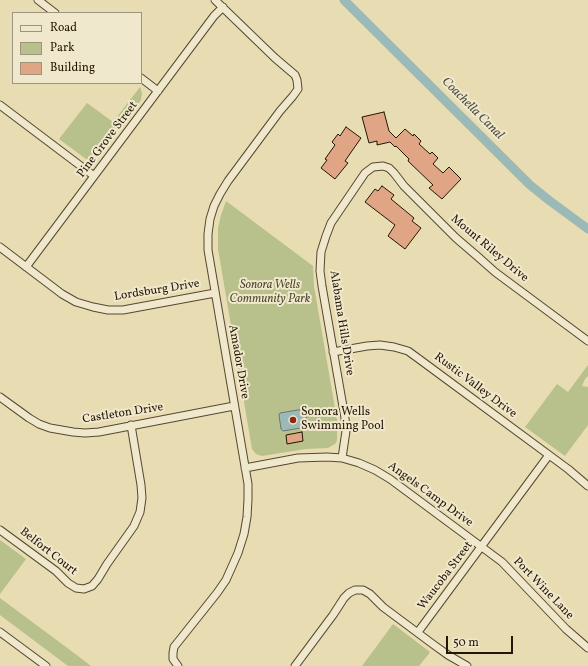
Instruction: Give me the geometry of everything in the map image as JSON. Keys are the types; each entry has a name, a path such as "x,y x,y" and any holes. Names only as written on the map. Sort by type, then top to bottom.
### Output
{"street":[{"path":"38,0 54,12"},
{"path":"215,0 223,8"},
{"name":"Amador Drive","path":"178,666 173,659 174,647 192,626 226,580 238,553 244,534 247,517 248,484 215,293 208,245 209,226 214,206 228,181 298,89 298,80 294,75 223,8"},
{"name":"Pine Grove Street","path":"26,267 214,16 223,8"},
{"path":"142,79 158,91"},
{"path":"0,104 94,176"},
{"name":"Mount Riley Drive","path":"383,166 389,168 404,186 456,238 495,272 588,341"},
{"name":"Alabama Hills Drive","path":"342,458 346,431 345,418 320,271 321,252 331,223 365,173 373,167 383,166"},
{"name":"Lordsburg Drive","path":"0,247 62,294 76,302 93,307 108,310 123,310 215,293"},
{"name":"Rustic Valley Drive","path":"333,352 380,345 408,351 568,469 588,486"},
{"name":"Castleton Drive","path":"0,397 29,418 50,428 62,431 85,433 99,432 234,406"},
{"name":"Belfort Court","path":"0,530 76,588 84,589 92,586 134,526 140,512 142,498 141,485 131,425"},
{"name":"Waucoba Street","path":"418,632 549,455"},
{"name":"Angels Camp Drive","path":"245,468 298,458 320,457 342,458 359,463 390,479 482,546"},
{"name":"Port Wine Lane","path":"482,546 502,562 566,629 588,648"},
{"path":"295,666 344,598 355,590 363,590 370,594 383,607 448,655 467,666"},
{"path":"0,632 46,666"}],"green space":[{"path":"140,87 142,93 141,100 97,157 93,159 86,159 59,139 87,103 113,122"},
{"name":"Sonora Wells Community Park","path":"226,201 313,266 314,286 337,420 337,441 328,448 306,449 262,456 256,454 252,449 218,249 218,228"},
{"path":"588,365 588,376 582,386 588,387 588,425 565,456 525,427 557,384 568,392"},
{"path":"0,540 26,559 0,594"},
{"path":"0,598 91,666 68,666 0,615"},
{"path":"393,624 430,652 428,655 419,666 362,666"}],"water":[{"name":"Sonora Wells Swimming Pool","path":"304,409 308,425 307,427 283,431 281,429 280,413"}],"building":[{"path":"384,112 389,131 396,138 405,129 413,136 414,134 421,141 419,144 430,154 432,152 438,158 433,164 443,173 449,167 461,179 442,199 429,188 433,185 408,161 409,159 396,146 395,147 390,142 377,145 377,141 369,143 362,117"},
{"path":"346,127 361,138 345,161 348,163 335,179 321,168 327,160 325,159 335,145 332,142 338,134 340,136"},
{"path":"382,186 394,195 391,199 414,218 412,221 421,228 405,249 388,236 395,225 365,202 375,189 378,191"},
{"path":"302,432 303,441 287,444 286,435"}],"waterway":[{"name":"Coachella Canal","path":"344,0 530,185 588,229"}],"place":[{"name":"Sonora Wells Swimming Pool","path":"293,420"}]}
